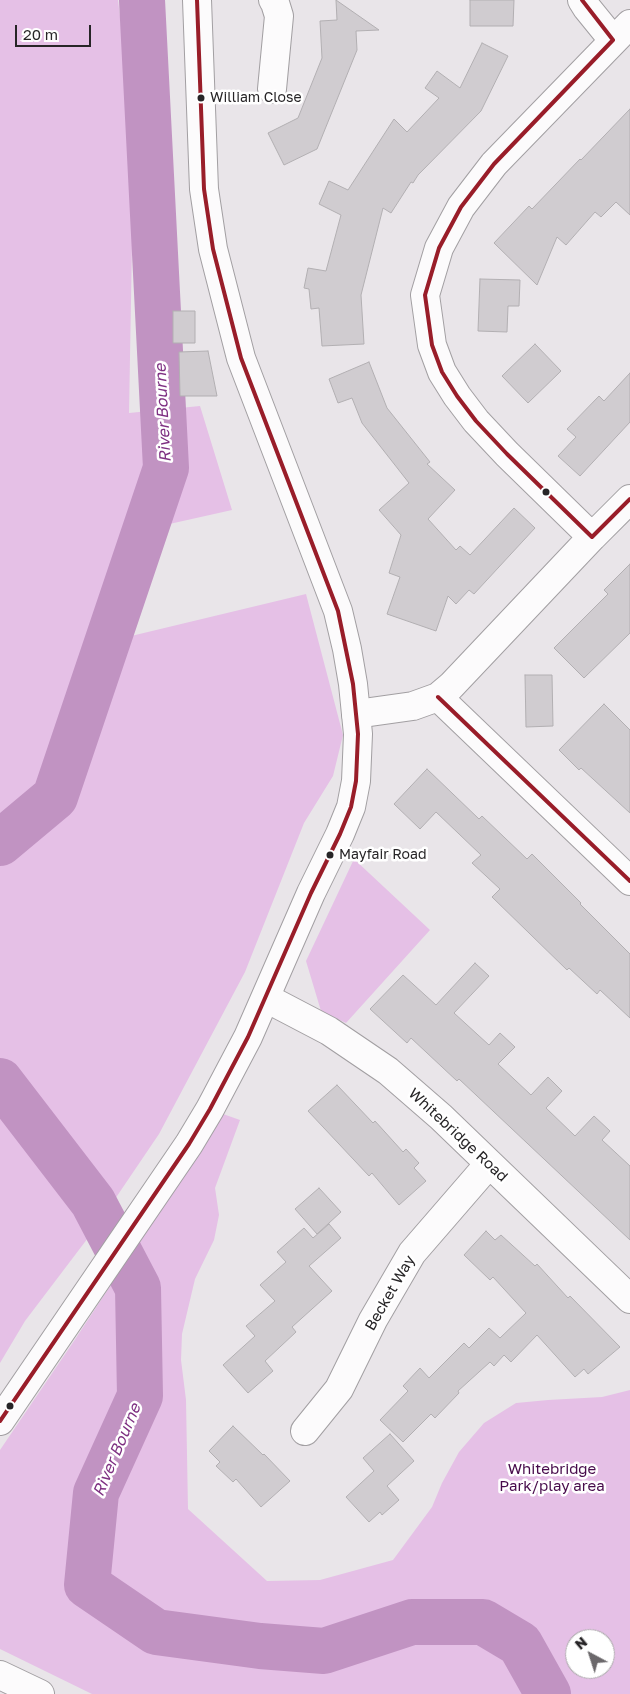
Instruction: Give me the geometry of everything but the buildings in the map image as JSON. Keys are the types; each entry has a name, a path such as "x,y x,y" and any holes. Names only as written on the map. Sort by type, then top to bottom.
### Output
{"street":[{"path":"0,1421 108,1265 189,1144 214,1102 248,1037 340,834 351,807 356,781 358,756 356,714 347,649 338,611 241,358 213,249 204,189 198,0"},
{"path":"272,89 279,16 273,0"},
{"path":"582,0 587,8 622,32 494,164 461,207 439,248 425,295 432,345 442,372 456,396 507,454 592,537"},
{"path":"356,714 413,706 438,697 451,686 630,499"},
{"path":"438,697 630,881"},
{"name":"Whitebridge Road","path":"266,998 329,1030 388,1071 441,1117 630,1299"},
{"name":"Becket Way","path":"305,1431 339,1389 373,1320 412,1253 489,1164"},
{"path":"0,1675 40,1694"}],"green space":[{"path":"0,0 118,0 134,133 129,413 200,406 232,510 165,525 127,637 306,594 343,735 333,776 304,823 245,972 159,1134 94,1230 25,1321 0,1363"},
{"path":"354,859 430,930 346,1023 321,1011 306,961"},
{"name":"Whitebridge Park/play area","path":"223,1114 240,1120 215,1188 219,1215 214,1240 195,1279 182,1334 181,1360 186,1400 188,1509 267,1581 320,1580 393,1560 432,1507 442,1483 459,1452 484,1423 516,1403 602,1397 630,1390 630,1694 92,1694 0,1649 0,1450"}],"waterway":[{"name":"River Bourne","path":"0,843 55,797 166,468 142,0"},
{"name":"River Bourne","path":"0,1081 93,1202 138,1288 140,1396 96,1493 87,1585 156,1632 260,1646 324,1651 412,1622 483,1622 520,1644 548,1694"}],"transit line":[{"path":"0,1421 189,1144 210,1109 248,1037 311,893 340,834 351,807 356,781 358,734 353,684 338,611 241,358 213,249 204,189 197,0"},
{"path":"582,0 613,40"},
{"path":"592,537 507,454 476,421 457,396 442,372 432,345 425,295 439,248 461,207 494,164 613,40"},
{"path":"592,537 630,499"},
{"path":"438,697 630,881"}],"place":[{"name":"William Close","path":"201,98"},
{"name":"Mayfair Road","path":"330,855"}]}
